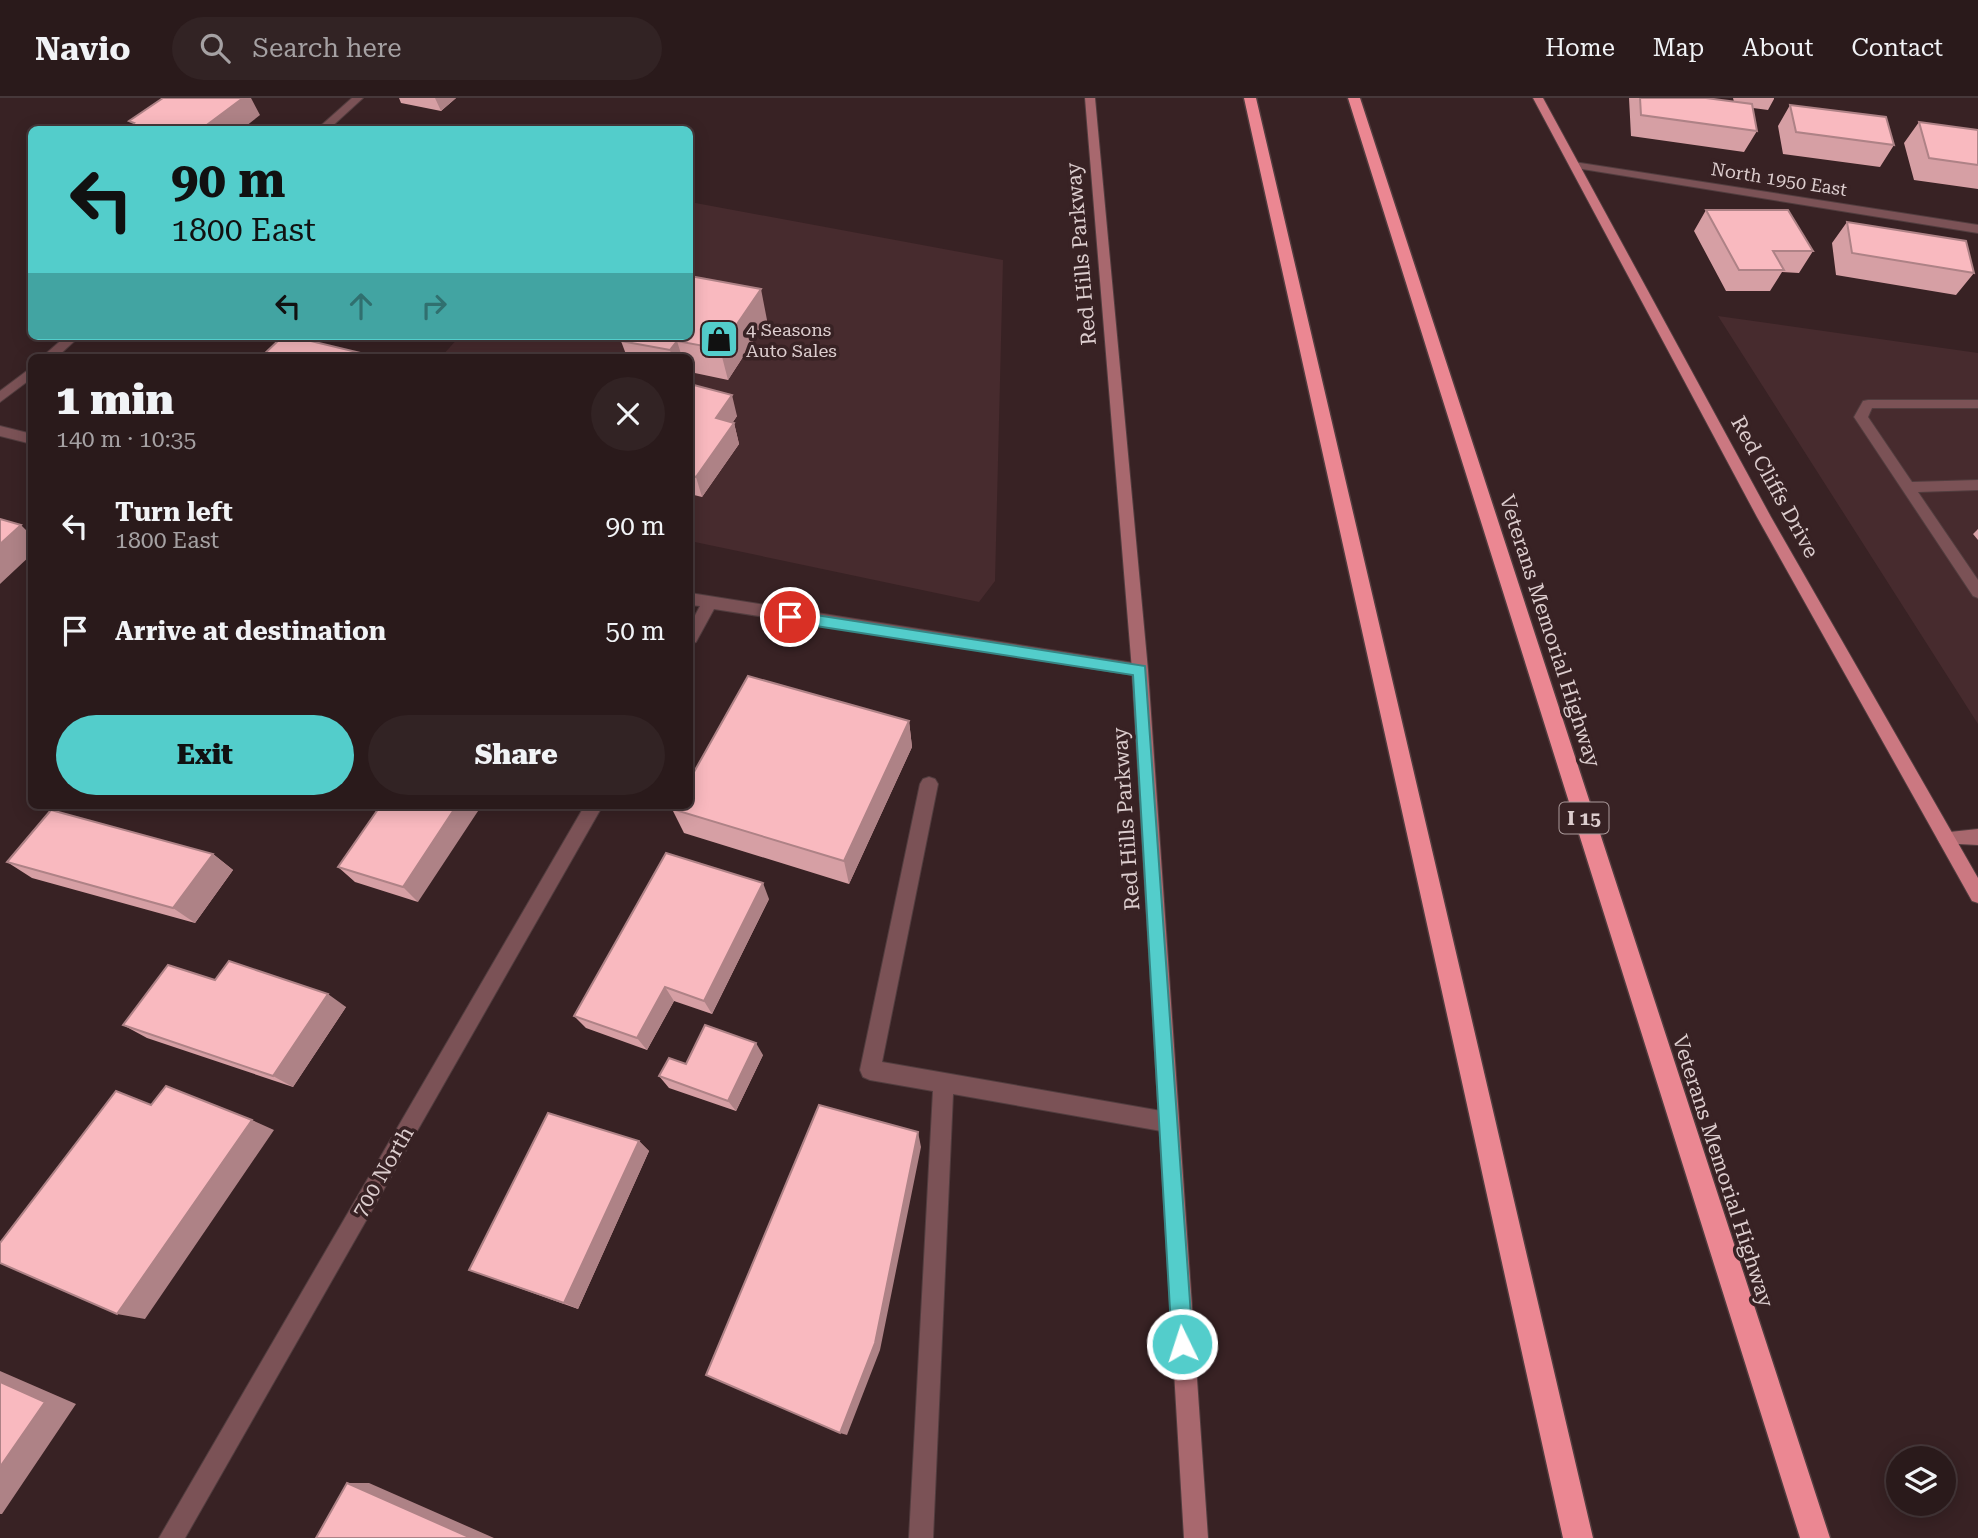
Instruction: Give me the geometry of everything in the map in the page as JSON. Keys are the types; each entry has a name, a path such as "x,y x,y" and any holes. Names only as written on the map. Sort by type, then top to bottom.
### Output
{"highway":[{"path":"1250,98 1578,1538"},
{"name":"Veterans Memorial Highway","path":"1354,98 1815,1538"}],"main road":[{"name":"Red Hills Parkway","path":"1090,98 1140,670 1167,1122 1196,1538"},
{"name":"Red Cliffs Drive","path":"1538,98 1764,517 1978,895"},
{"path":"1946,838 1978,837"}],"street":[{"path":"326,126 358,98"},
{"name":"North 1950 East","path":"1574,165 1978,229"},
{"path":"53,354 69,340"},
{"path":"0,398 28,374"},
{"path":"1978,404 1868,404 1861,417 1978,592"},
{"path":"0,432 28,438"},
{"path":"1908,487 1978,485"},
{"path":"693,600 1140,670"},
{"path":"693,633 709,604"},
{"path":"929,784 870,1070 1167,1122"},
{"name":"700 North","path":"172,1538 592,809"},
{"path":"920,1538 943,1084"}],"shaded area":[{"path":"693,203 1003,260 995,581 979,602 693,542 693,354 444,354 456,340 693,340"},
{"path":"1718,316 1978,353 1978,724"}],"building":[{"path":"163,98 243,98 205,126 130,126 134,123 129,121"},
{"path":"1640,98 1706,98 1752,104 1757,131 1641,115"},
{"path":"1790,105 1886,117 1894,145 1796,132"},
{"path":"1919,122 1978,130 1978,165 1929,158"},
{"path":"1706,210 1788,210 1813,251 1773,251 1784,270 1739,270"},
{"path":"1847,222 1966,241 1974,273 1852,253"},
{"path":"693,277 761,289 720,349 677,341 670,350 621,341 693,340"},
{"path":"279,340 307,340 365,354 264,354"},
{"path":"693,385 732,395 716,418 734,423 696,477 693,476"},
{"path":"0,519 21,525 0,544"},
{"path":"748,676 909,721 844,861 672,809 693,809 693,774"},
{"path":"378,809 454,809 403,887 338,867"},
{"path":"51,810 213,854 173,908 7,862"},
{"path":"666,853 763,883 704,1001 665,987 637,1038 574,1016"},
{"path":"229,961 328,994 273,1076 123,1025 168,965 215,980"},
{"path":"705,1025 756,1043 728,1101 659,1076 669,1058 686,1064"},
{"path":"166,1086 252,1120 117,1314 0,1263 0,1243 116,1091 151,1105"},
{"path":"819,1105 918,1132 875,1343 840,1433 706,1375"},
{"path":"548,1113 639,1141 564,1303 469,1270"},
{"path":"0,1382 45,1402 0,1467"},
{"path":"347,1483 471,1538 316,1538"}],"place":[{"name":"4 Seasons Auto Sales","path":"719,339"}],"route":[{"path":"790,617 1140,670 1182,1344"}]}
